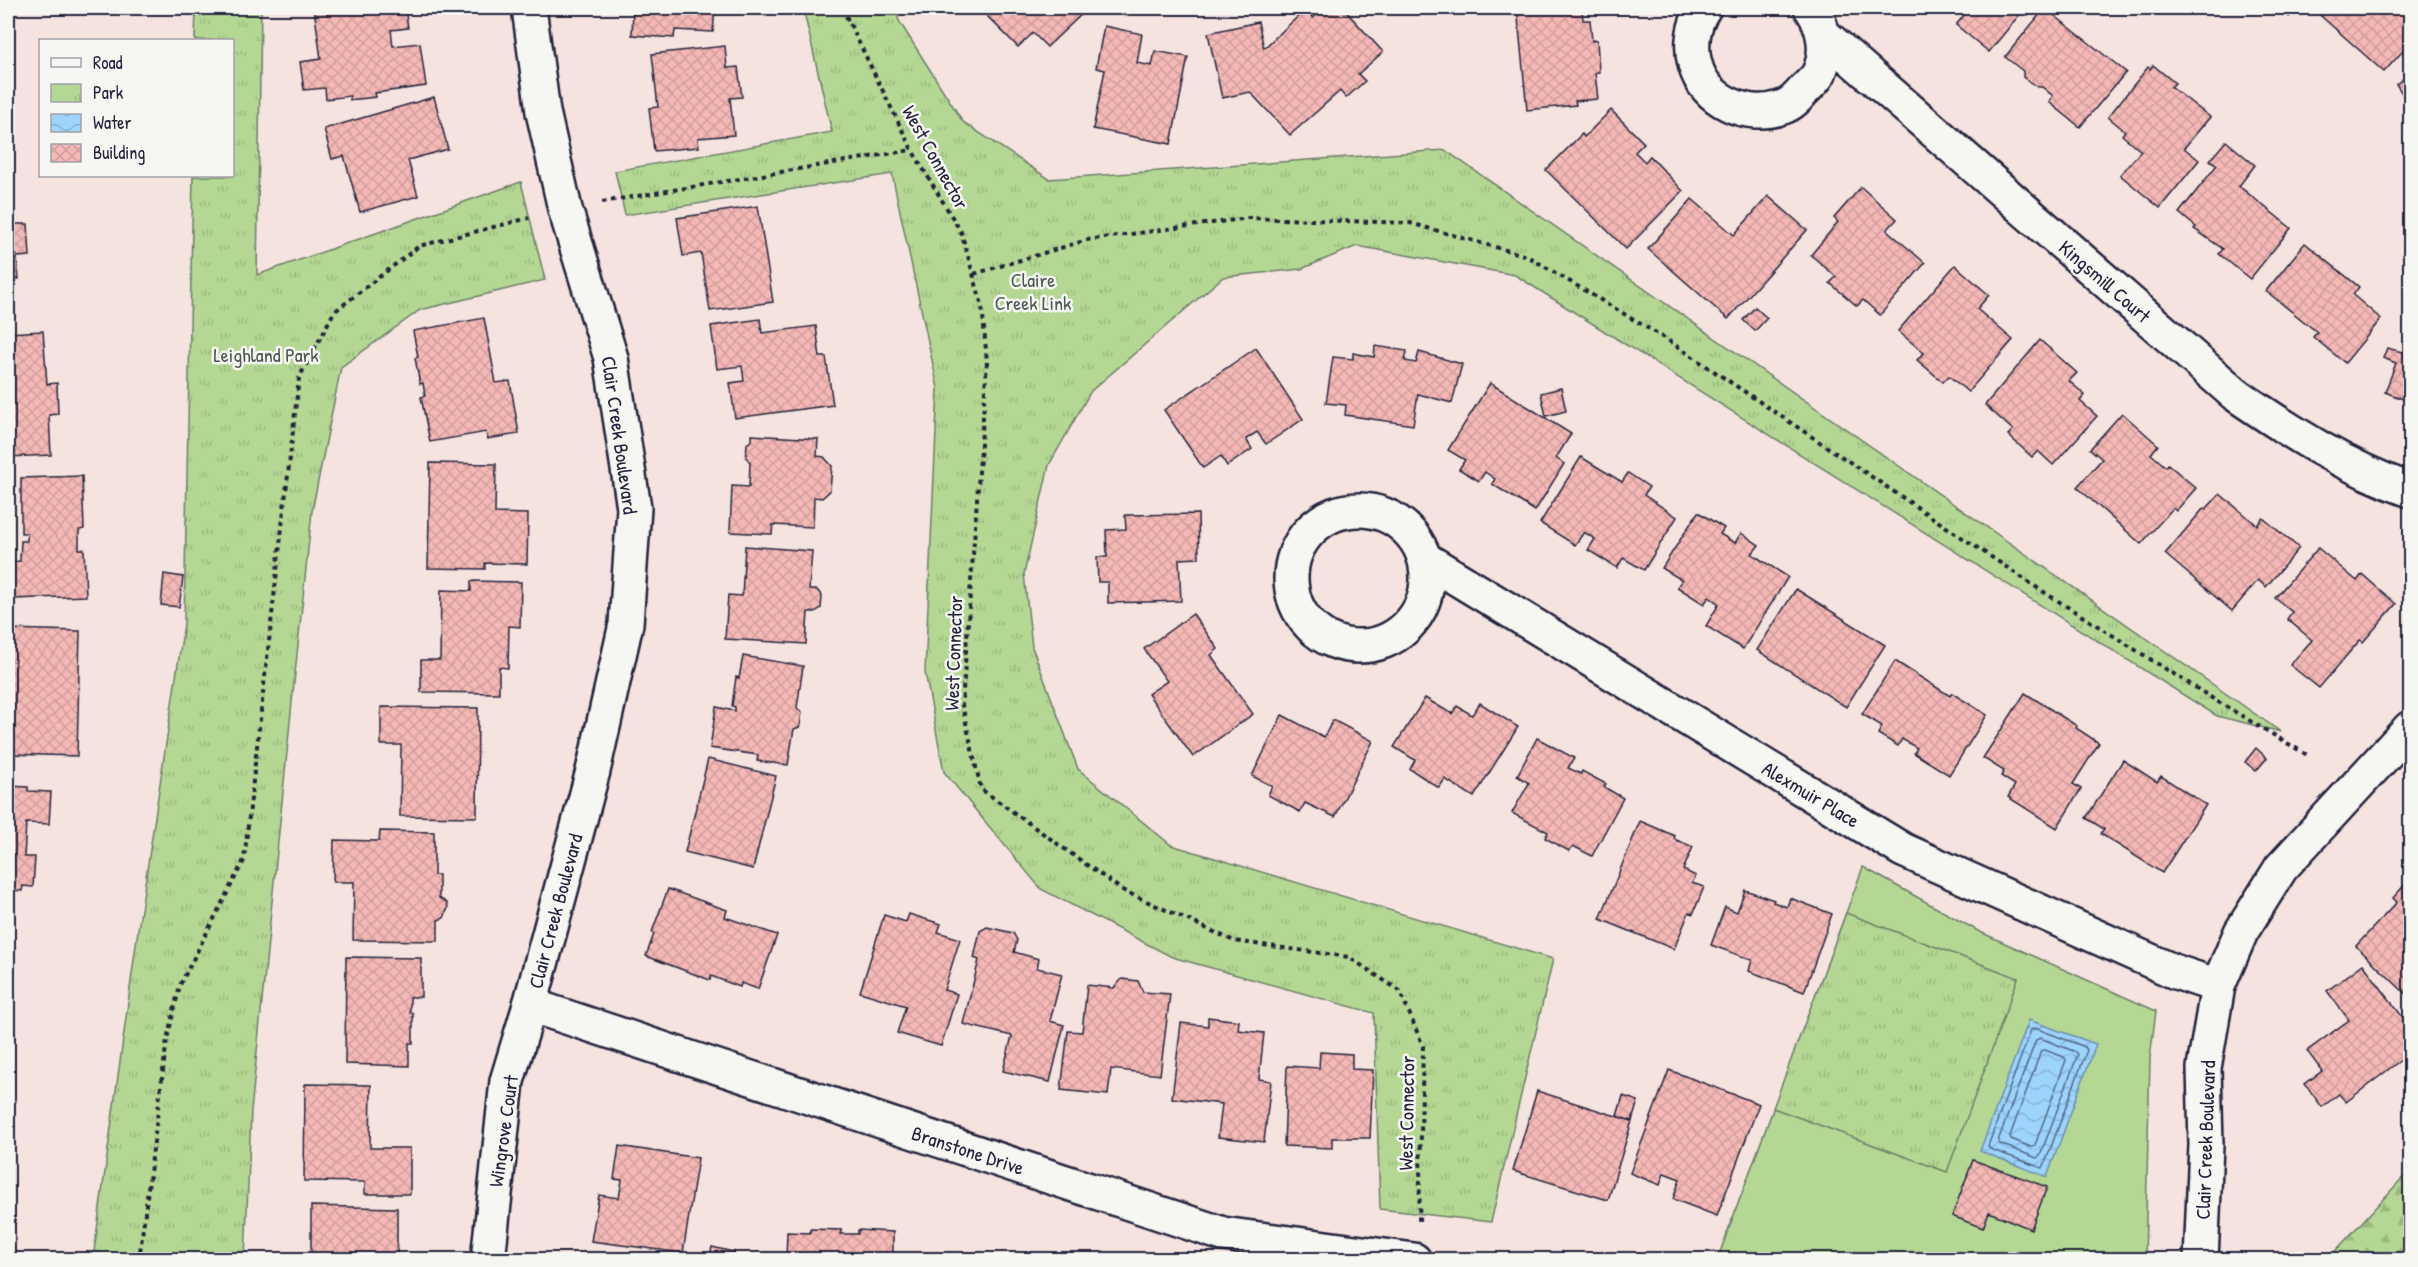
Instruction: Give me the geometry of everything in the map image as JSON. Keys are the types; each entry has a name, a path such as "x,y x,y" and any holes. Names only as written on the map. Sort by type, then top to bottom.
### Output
{"street":[{"name":"Clair Creek Boulevard","path":"529,8 540,91 565,209 611,358 634,508 626,624 593,771 530,1005"},
{"name":"Kingsmill Court","path":"1704,8 1697,19 1692,50 1697,72 1703,83 1719,99 1738,108 1761,111 1783,107 1797,100 1819,73 1824,51 1817,21"},
{"name":"Kingsmill Court","path":"1817,21 2235,394 2291,432 2370,476 2410,490"},
{"name":"Alexmuir Place","path":"1425,559 1428,583 1425,598 1413,620 1395,636 1373,646 1355,647 1332,642 1311,628 1293,599 1290,572 1300,540 1324,518 1351,509 1375,511 1405,527 1420,545 1425,559 1903,850 2173,971 2218,986"},
{"name":"Clair Creek Boulevard","path":"2201,1260 2206,1145 2204,1068 2218,986 2241,932 2281,867 2410,728"},
{"name":"Branstone Drive","path":"530,1005 1220,1247 1414,1260"},
{"name":"Wingrove Court","path":"488,1260 507,1081 530,1005"}],"path":[{"name":"West Connector","path":"842,8 912,150 961,232 982,305 987,362 962,705 981,789 1122,890 1234,941 1349,957 1400,991 1423,1046 1419,1227"},
{"path":"597,202 912,150"},
{"path":"139,1260 167,1039 180,985 244,861 299,378 334,312 419,246 534,216"},
{"path":"974,274 1087,240 1249,218 1410,223 1527,256 1666,339 2036,587 2215,700 2309,756"},
{"path":"2396,1260 2410,1248"}],"green space":[{"name":"Leighland Park","path":"196,8 261,8 257,275 521,182 545,280 420,310 341,367 312,511 251,1111 245,1259 93,1259 138,930 184,624 193,177 234,177 234,39 195,39"},
{"name":"Claire Creek Link","path":"803,8 895,8 899,21 963,122 1049,179 1445,150 2281,732 2217,716 1515,275 1357,246 1301,269 1223,277 1091,391 1049,465 1024,574 1032,647 1078,769 1171,845 1553,959 1491,1222 1380,1209 1374,1013 1172,957 1041,889 944,772 925,672 938,388 892,174 625,215 615,171 832,132"},
{"path":"1863,867 1978,931 2156,1011 2150,1058 2145,1259 1743,1260 1719,1255"},
{"path":"1846,913 2018,978 1947,1172 1773,1108"},
{"path":"2410,1170 2410,1259 2328,1259"}],"water":[{"path":"2029,1020 2096,1044 2047,1177 1980,1151"}],"building":[{"path":"314,8 405,8 408,28 391,30 393,46 420,43 426,86 375,93 376,97 350,100 350,96 326,99 325,88 304,90 300,62 321,59"},
{"path":"633,8 715,8 713,32 675,30 674,38 632,35"},
{"path":"979,8 1083,8 1086,10 1047,47 1033,33 1018,47"},
{"path":"1326,8 1343,8 1383,52 1358,74 1365,81 1346,98 1340,91 1290,135 1250,92 1222,98 1208,33 1258,22 1264,48 1305,10 1313,18"},
{"path":"1517,8 1582,8 1583,20 1590,20 1592,41 1597,40 1599,72 1595,73 1598,99 1575,101 1576,105 1527,110"},
{"path":"1959,8 2025,8 1989,52 1956,25 1966,13"},
{"path":"2045,8 2126,72 2080,127 2049,102 2053,96 2023,77 2023,71 2005,57"},
{"path":"2279,8 2297,8 2289,17"},
{"path":"2314,8 2410,8 2410,43 2384,72"},
{"path":"1104,26 1142,34 1137,63 1152,66 1155,51 1188,57 1171,144 1093,129 1105,70 1096,68"},
{"path":"725,46 727,68 738,67 742,97 730,98 734,135 698,138 699,147 654,151 649,108 658,107 652,54"},
{"path":"2153,65 2175,83 2171,87 2210,117 2184,148 2199,160 2160,208 2120,175 2141,151 2122,135 2125,131 2108,117 2148,67 2150,69"},
{"path":"2410,74 2410,106 2396,84"},
{"path":"434,97 448,149 408,160 418,196 360,212 344,156 332,159 324,129"},
{"path":"1611,110 1644,143 1635,152 1645,162 1650,156 1683,191 1626,249 1546,170 1582,134 1584,137"},
{"path":"2226,141 2255,165 2239,186 2291,228 2250,279 2219,254 2223,249 2194,229 2196,227 2179,213 2217,165 2210,160"},
{"path":"1861,187 1897,219 1887,230 1925,263 1880,315 1863,300 1857,306 1830,283 1836,277 1811,255 1838,222 1834,218"},
{"path":"1768,196 1807,230 1728,319 1648,249 1692,199 1734,235"},
{"path":"8,201 13,201 15,224 28,224 30,256 17,257 19,279 8,279"},
{"path":"758,206 773,302 710,311 701,253 683,256 677,218"},
{"path":"2305,243 2359,287 2353,295 2381,319 2345,363 2313,337 2317,332 2266,291"},
{"path":"1955,265 1989,295 1977,309 2013,340 1968,392 1949,376 1943,382 1917,360 1924,353 1898,331"},
{"path":"1755,307 1767,318 1755,331 1743,320"},
{"path":"484,318 496,383 510,381 519,434 487,439 486,432 430,442 421,397 425,396 423,383 420,384 415,358 418,357 413,331"},
{"path":"760,319 762,333 816,326 820,357 826,357 833,405 735,418 730,383 744,381 742,366 717,369 711,326"},
{"path":"43,331 47,384 57,383 58,414 49,415 51,455 8,457 8,333"},
{"path":"2040,340 2077,373 2069,381 2085,395 2080,401 2097,416 2053,465 2038,451 2032,457 2008,435 2013,430 1985,405"},
{"path":"1375,346 1407,351 1405,361 1416,363 1419,352 1462,364 1452,403 1418,394 1413,425 1345,415 1346,405 1326,403 1333,357 1353,359 1353,353 1374,357"},
{"path":"1256,348 1303,419 1266,444 1257,432 1246,439 1252,449 1227,466 1221,456 1203,468 1164,410"},
{"path":"2387,348 2410,354 2410,402 2385,392 2396,363 2383,358"},
{"path":"1490,383 1571,434 1556,458 1564,464 1535,511 1492,484 1495,479 1485,472 1479,481 1459,469 1465,460 1448,450"},
{"path":"1561,388 1566,411 1546,416 1541,393"},
{"path":"2122,413 2158,445 2151,454 2166,467 2168,464 2196,488 2176,511 2173,508 2141,544 2077,487 2102,459 2090,449"},
{"path":"752,435 818,439 817,456 824,457 832,466 830,491 822,498 814,497 813,527 773,525 772,534 730,532 732,486 749,487 750,462 746,457 747,444 752,440"},
{"path":"1581,457 1622,482 1628,473 1649,487 1644,495 1677,517 1644,570 1623,558 1617,568 1588,550 1595,539 1584,532 1575,545 1540,523"},
{"path":"430,463 496,464 495,513 528,514 527,564 485,563 485,569 428,568"},
{"path":"82,476 84,529 79,530 79,549 84,549 86,596 14,599 15,611 8,611 8,562 20,561 21,541 27,541 27,533 21,533 21,478"},
{"path":"2220,494 2257,525 2263,518 2299,548 2266,587 2258,580 2232,611 2165,554 2204,508 2206,509"},
{"path":"1698,512 1724,528 1720,534 1735,543 1741,533 1759,545 1752,554 1788,577 1743,649 1706,626 1719,604 1709,597 1704,604 1677,587 1682,580 1662,568"},
{"path":"1198,514 1199,558 1179,559 1181,601 1108,603 1108,582 1098,582 1097,557 1107,557 1106,530 1126,529 1125,515"},
{"path":"745,546 812,551 809,590 817,590 822,596 821,608 815,612 808,612 806,644 725,639 728,595 742,596"},
{"path":"2318,548 2357,581 2362,574 2396,604 2363,642 2360,640 2319,688 2290,665 2312,640 2287,619 2292,612 2275,598"},
{"path":"164,574 183,577 179,607 161,605"},
{"path":"471,581 521,582 520,627 509,626 508,668 499,667 499,693 421,692 421,660 440,660 441,590 471,591"},
{"path":"1796,589 1885,645 1846,707 1757,650"},
{"path":"1193,614 1218,649 1211,655 1253,714 1193,757 1148,694 1167,681 1144,649"},
{"path":"8,629 80,631 77,756 8,754"},
{"path":"743,656 803,666 797,708 802,712 800,727 794,729 788,765 757,761 758,755 710,748 716,707 735,711 735,707 732,706 736,677 739,678"},
{"path":"1895,661 1950,696 1952,693 1987,715 1949,775 1914,753 1917,748 1902,739 1898,746 1878,734 1882,726 1862,714"},
{"path":"2025,693 2099,743 2073,784 2081,789 2057,828 2008,797 2015,785 2001,776 2004,771 1983,758"},
{"path":"1425,698 1452,714 1457,706 1472,715 1480,703 1518,727 1474,797 1445,779 1439,788 1410,769 1415,760 1394,747"},
{"path":"381,707 478,708 477,817 400,816 401,745 381,745"},
{"path":"1282,715 1324,737 1333,720 1373,741 1335,817 1305,803 1300,812 1268,795 1272,786 1252,776"},
{"path":"1537,738 1574,758 1568,768 1581,774 1582,771 1606,784 1604,787 1623,798 1592,856 1573,846 1569,851 1545,838 1548,832 1512,813 1529,783 1517,776"},
{"path":"2256,748 2267,758 2256,771 2245,762"},
{"path":"708,759 776,776 753,869 685,852"},
{"path":"2123,760 2157,782 2161,776 2206,805 2162,873 2101,834 2104,829 2086,818"},
{"path":"8,786 28,787 28,791 51,792 49,824 26,823 24,857 35,857 33,887 23,886 22,891 8,890"},
{"path":"1640,821 1675,836 1674,839 1693,847 1683,870 1696,876 1692,883 1704,887 1693,914 1689,912 1674,949 1600,919"},
{"path":"380,831 434,832 434,875 439,875 439,898 447,903 448,908 444,918 438,920 438,941 353,940 354,882 333,882 334,840 379,841"},
{"path":"2410,879 2409,997 2356,946 2397,902 2393,898"},
{"path":"668,889 727,910 725,917 777,935 758,989 741,983 740,987 711,976 710,980 646,956"},
{"path":"1745,890 1787,907 1790,898 1832,914 1804,992 1749,971 1752,960 1711,945 1725,907 1737,912"},
{"path":"909,914 941,924 938,932 960,939 944,990 957,994 941,1046 897,1033 906,1006 860,992 884,915 906,922"},
{"path":"987,927 1013,933 1017,940 1014,952 1039,959 1037,968 1062,974 1050,1021 1064,1025 1050,1082 1003,1071 1012,1036 963,1024 979,960 974,958 980,931"},
{"path":"346,957 421,958 421,997 410,997 410,1013 413,1013 413,1043 409,1043 409,1066 345,1064"},
{"path":"2363,964 2410,1027 2410,1053 2346,1102 2339,1094 2322,1107 2305,1084 2322,1071 2307,1051 2349,1020 2327,991"},
{"path":"1122,979 1138,981 1143,992 1170,994 1160,1075 1111,1069 1108,1095 1061,1090 1068,1031 1082,1032 1087,985 1114,988"},
{"path":"1208,1017 1239,1021 1238,1030 1264,1033 1259,1079 1271,1081 1264,1142 1218,1137 1222,1104 1172,1098 1181,1023 1208,1026"},
{"path":"1320,1052 1352,1054 1352,1069 1373,1070 1370,1138 1332,1138 1332,1148 1284,1146 1287,1066 1319,1068"},
{"path":"1669,1070 1759,1104 1717,1216 1673,1199 1680,1179 1664,1173 1660,1185 1630,1173"},
{"path":"305,1084 371,1085 370,1148 410,1148 410,1194 365,1194 365,1182 304,1181"},
{"path":"1537,1091 1632,1121 1608,1200 1513,1171"},
{"path":"1623,1096 1638,1101 1632,1121 1617,1116"},
{"path":"619,1146 698,1158 683,1253 591,1241 599,1195 619,1198 622,1180 614,1179"},
{"path":"1973,1160 2047,1187 2031,1229 1989,1212 1983,1228 1952,1216"},
{"path":"311,1206 397,1208 397,1260 311,1260"},
{"path":"810,1229 842,1230 841,1234 858,1234 858,1230 893,1232 893,1260 786,1260 787,1232 810,1233"},
{"path":"712,1247 734,1252 733,1260 709,1260"}]}
